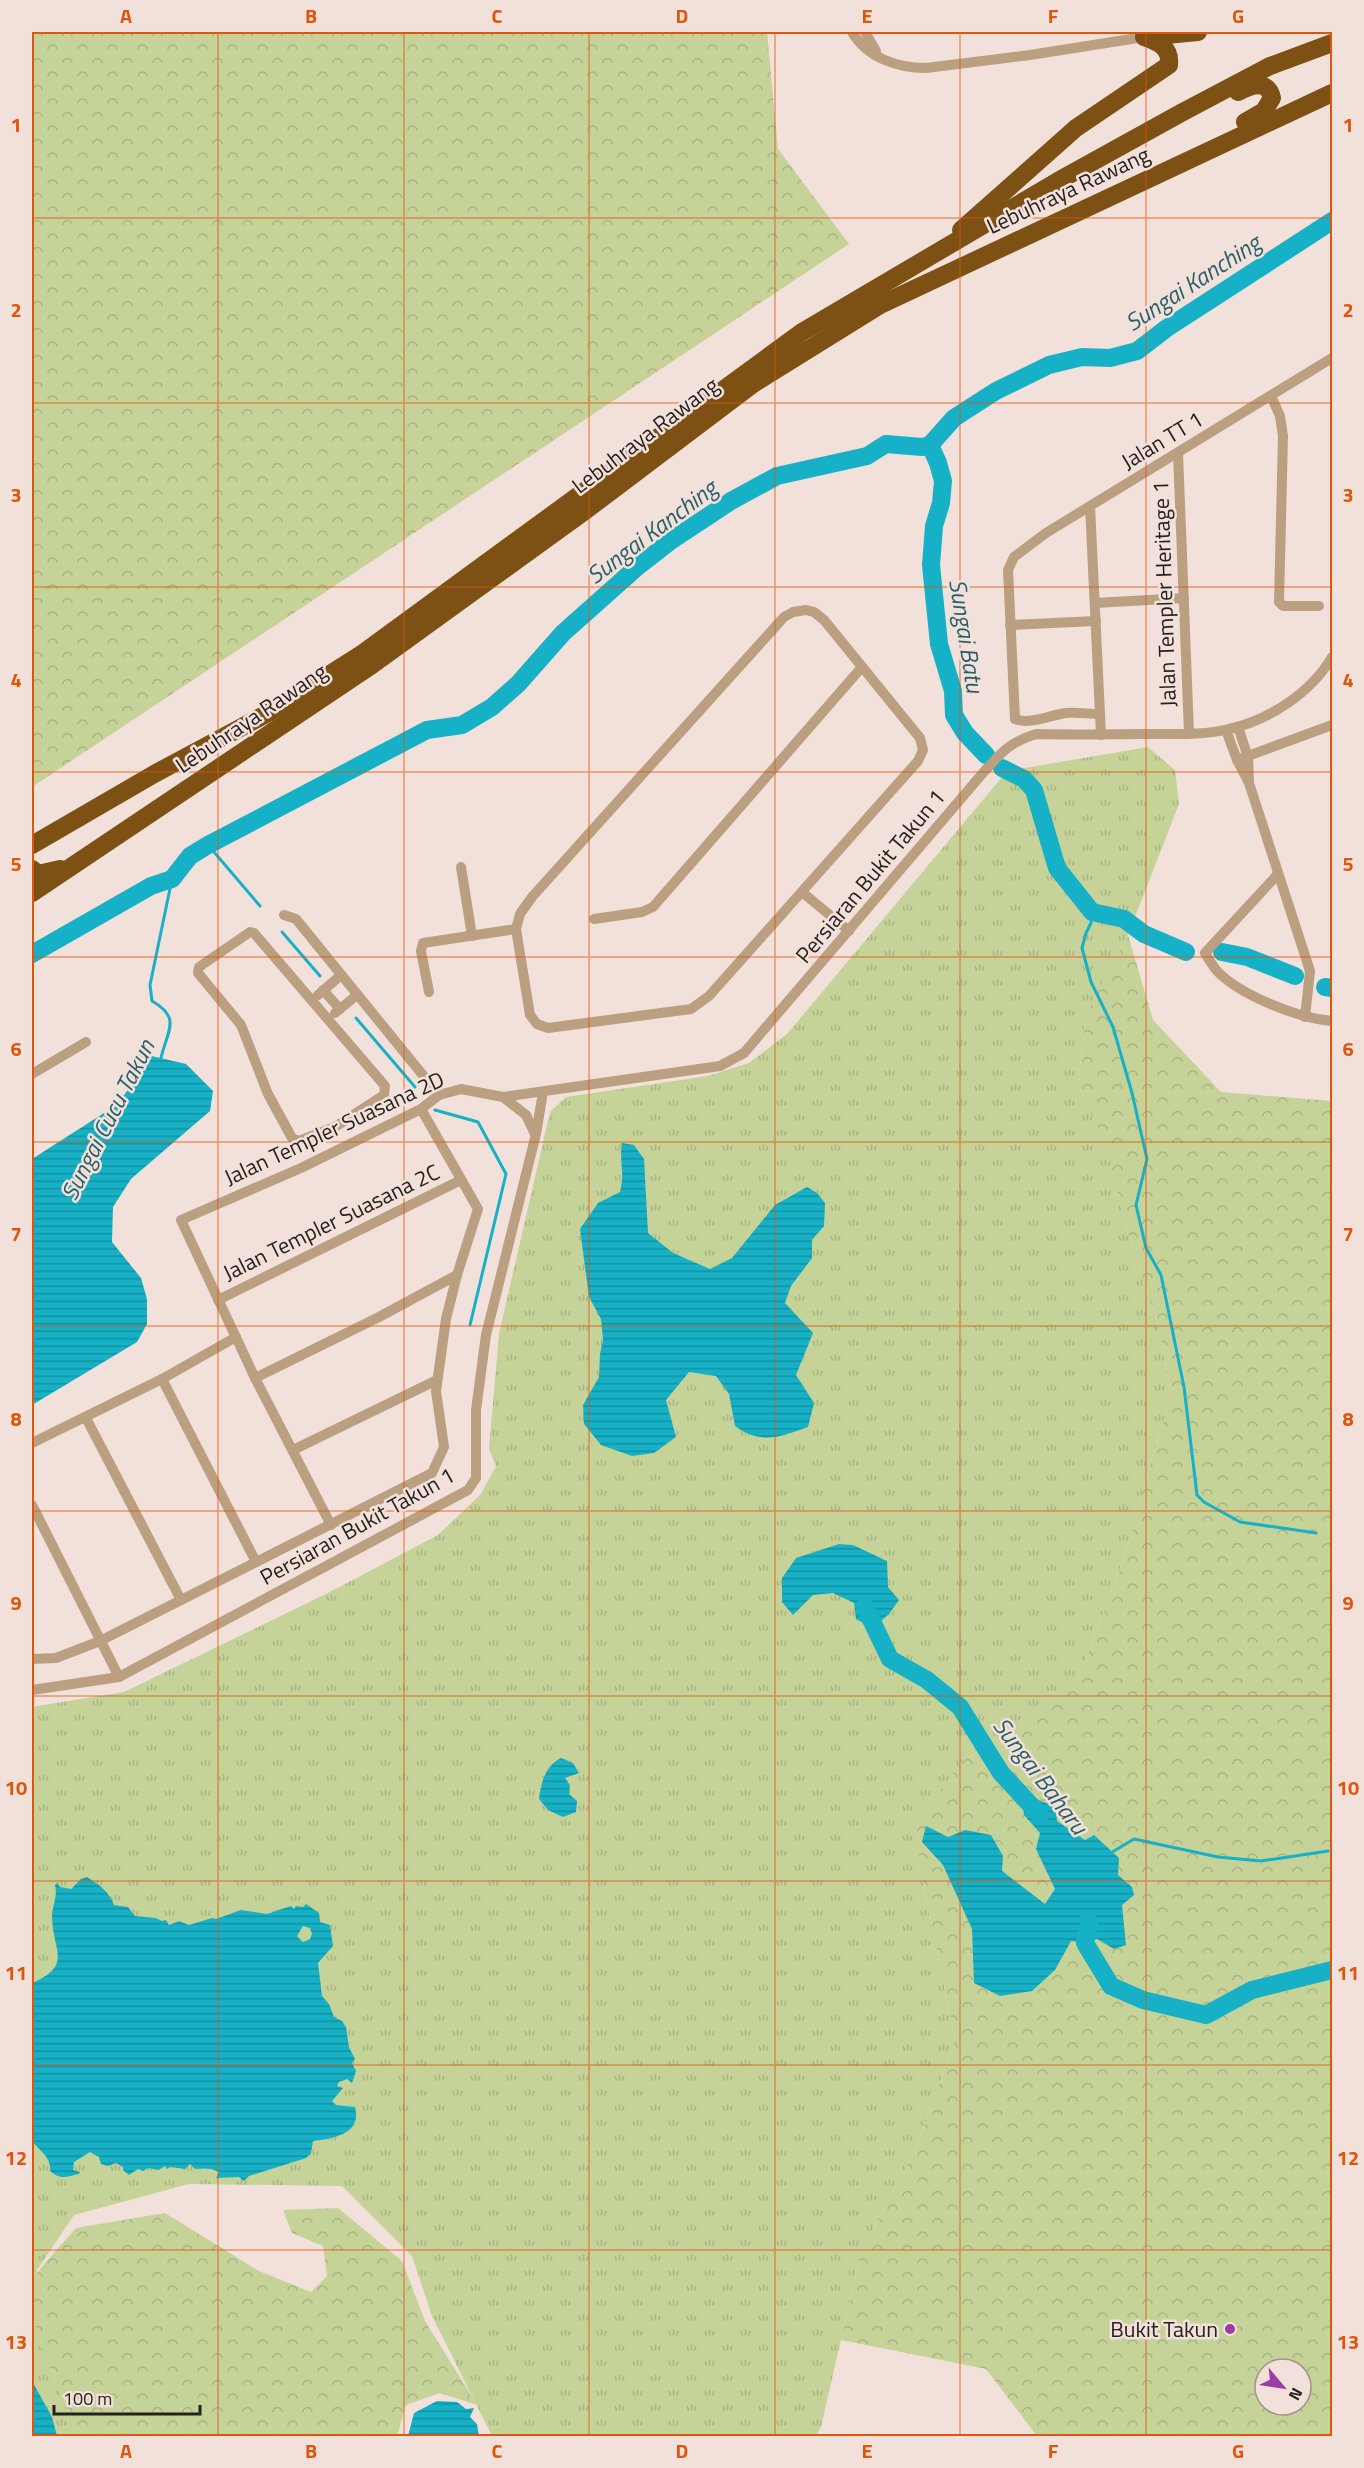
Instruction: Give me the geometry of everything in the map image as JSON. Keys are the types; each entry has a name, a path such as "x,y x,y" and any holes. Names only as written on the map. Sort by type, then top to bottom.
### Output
{"highway":[{"path":"1144,37 1198,32"},
{"path":"924,259 957,234 1076,128 1169,65 1170,57 1166,49 1158,42 1144,37"},
{"name":"Lebuhraya Rawang","path":"32,845 270,712 354,659 802,332 924,259 1181,113 1270,66 1332,43"},
{"path":"1181,113 1213,105 1254,85 1264,85 1271,91 1272,98 1264,111 1226,131 1192,158"},
{"name":"Lebuhraya Rawang","path":"32,893 372,665 585,511 753,384 823,339 880,305 1332,93"},
{"path":"32,857 67,824"},
{"path":"32,869 38,874 46,873 79,863"}],"street":[{"path":"852,32 859,43 884,60 909,68 926,68 1030,55 1144,37"},
{"path":"865,32 875,50 884,60"},
{"name":"Jalan TT 1","path":"1010,625 1008,570 1014,557 1046,533 1332,358"},
{"path":"1272,396 1281,416 1283,436 1279,602 1283,606 1319,606"},
{"name":"Jalan Templer Heritage 1","path":"1178,453 1189,734"},
{"path":"1090,506 1101,735"},
{"path":"1095,603 1184,598"},
{"path":"806,610 814,612 824,620 862,667 920,738 923,750 918,761 709,996 691,1009 548,1028 537,1024 530,1015 516,929 520,914 532,897 784,617 793,612 806,610"},
{"path":"1095,621 1010,625 1015,718 1027,722 1047,715 1100,714"},
{"name":"Persiaran Bukit Takun 1","path":"32,1690 119,1677 468,1490 476,1478 476,1410 486,1335 536,1134 543,1092 720,1066 744,1053 1002,752 1017,740 1036,734 1189,734 1238,727 1266,716 1290,700 1311,684 1332,657"},
{"path":"594,919 642,912 653,907 862,667"},
{"path":"1237,760 1332,725"},
{"path":"1238,727 1248,757 1249,783"},
{"path":"1226,730 1237,760 1249,783 1310,970 1305,1017"},
{"path":"461,867 472,936"},
{"path":"1278,874 1205,953 1216,971 1234,985 1287,1012 1332,1021"},
{"path":"802,892 849,931"},
{"path":"284,915 296,919 438,1095"},
{"path":"429,992 421,951 423,944 516,929"},
{"path":"253,932 385,1086 384,1095 335,1127 299,1141 292,1138 268,1094 241,1025 198,973 199,967 253,932"},
{"path":"341,975 321,993 338,1011 357,995"},
{"path":"32,1074 86,1042"},
{"name":"Jalan Templer Suasana 2D","path":"218,1300 181,1220 301,1168 421,1109 438,1095 460,1089 503,1097 543,1092"},
{"path":"503,1097 526,1115 536,1134"},
{"path":"32,1659 56,1658 100,1641 432,1473 444,1448 436,1391 446,1319 478,1209 421,1109"},
{"name":"Jalan Templer Suasana 2C","path":"218,1300 461,1179"},
{"path":"255,1378 379,1317 457,1275"},
{"path":"218,1300 255,1378 331,1525"},
{"path":"32,1443 162,1379 236,1337"},
{"path":"162,1379 256,1562"},
{"path":"293,1450 437,1380"},
{"path":"86,1418 181,1600"},
{"path":"32,1504 119,1677"}],"green space":[{"path":"32,32 767,32 778,149 849,244 32,787"},
{"path":"1148,747 1175,770 1179,804 1128,935 1086,1015 1078,1085 1105,1143 1131,1243 1159,1327 1171,1394 1124,1558 1079,1677 961,1763 923,1882 955,2040 915,2151 861,2252 821,2427 816,2436 492,2436 432,2316 412,2256 342,2186 189,2184 74,2215 37,2270 47,2344 84,2436 32,2436 32,1707 124,1692 328,1593 438,1535 481,1494 496,1466 489,1449 499,1334 550,1112 566,1097 708,1076 749,1063 787,1034 1007,771"},
{"path":"1128,935 1153,1020 1221,1092 1332,1101 1332,2436 1037,2436 986,2369 841,2340 861,2252 915,2151 955,2040 923,1882 915,1830 934,1799 961,1763 1079,1677 1124,1558 1171,1394 1159,1327 1131,1243 1105,1144 1078,1085 1086,1015"},
{"path":"338,2208 402,2261 425,2321 477,2405 440,2393 406,2405 397,2436 77,2436 46,2358 30,2295 35,2277 76,2228 165,2213 259,2271 311,2292 327,2276 323,2246 292,2233 283,2210"}],"water":[{"path":"139,1053 186,1064 213,1091 210,1111 131,1179 113,1207 112,1242 141,1278 147,1299 147,1324 137,1342 32,1405 32,1159 115,1106 128,1090"},
{"path":"622,1143 634,1145 644,1159 648,1233 673,1253 710,1269 732,1258 775,1205 807,1187 817,1193 825,1203 824,1226 812,1240 812,1258 791,1286 785,1303 813,1333 796,1375 814,1403 808,1427 771,1437 753,1436 744,1432 735,1426 729,1394 716,1376 689,1372 666,1400 676,1437 654,1453 632,1456 601,1445 584,1424 583,1405 599,1377 603,1340 601,1319 589,1297 580,1229 598,1203 620,1192"},
{"path":"839,1544 853,1545 887,1561 888,1587 899,1600 889,1614 873,1628 856,1619 854,1603 833,1593 813,1595 793,1615 782,1602 782,1578 796,1558"},
{"path":"561,1758 573,1763 579,1773 565,1778 570,1785 569,1794 577,1801 576,1812 563,1817 548,1810 539,1799 545,1775"},
{"path":"1030,1797 1056,1807 1057,1821 1085,1840 1094,1835 1119,1858 1118,1875 1132,1887 1134,1895 1122,1905 1126,1945 1114,1949 1097,1939 1085,1943 1071,1941 1055,1970 1032,1991 1000,1996 974,1983 972,1929 943,1865 922,1842 926,1826 948,1837 965,1830 991,1835 1003,1856 1002,1871 1045,1904 1055,1889 1036,1849 1040,1833 1024,1815 1022,1798"},
{"path":"87,1877 95,1882 107,1892 114,1905 128,1907 135,1916 166,1920 169,1925 179,1921 189,1925 241,1910 267,1914 291,1906 294,1909 296,1906 303,1907 306,1904 319,1913 320,1922 330,1925 333,1946 318,1963 322,1996 329,2004 334,2017 342,2021 346,2027 349,2047 355,2059 352,2063 356,2071 352,2083 347,2079 339,2082 337,2086 343,2088 332,2101 336,2105 355,2107 356,2116 350,2129 337,2136 313,2141 311,2153 306,2158 249,2176 244,2181 239,2177 216,2178 219,2172 195,2169 190,2164 185,2169 170,2167 167,2169 165,2166 159,2170 138,2169 129,2175 123,2167 116,2163 108,2166 101,2164 99,2157 90,2152 74,2162 73,2170 80,2172 79,2174 61,2177 50,2171 47,2158 32,2141 32,1983 53,1970 57,1963 52,1917 55,1885 57,1883 60,1887 71,1889 81,1879","holes":["303,1926 310,1928 312,1934 310,1939 303,1942 297,1936"]},
{"path":"32,2381 52,2417 57,2436 32,2436"},
{"path":"437,2401 457,2402 466,2409 474,2408 470,2417 477,2424 479,2436 408,2436 414,2413"}],"waterway":[{"name":"Sungai Kanching","path":"32,954 151,886 172,879 190,856 208,845 427,730 462,725 492,707 518,684 563,633 636,568 672,540 731,501 777,476 867,456 886,444 922,447 930,445 954,418 996,391 1049,365 1082,357 1110,358 1137,351 1167,328 1332,221"},
{"name":"Sungai Batu","path":"930,445 943,481 941,503 934,526 931,565 939,644 953,691 954,715 965,733 986,755"},
{"name":"Sungai Batu","path":"1002,768 1024,779 1034,790 1057,868 1092,912 1124,919 1144,934 1186,952"},
{"name":"Sungai Baharu","path":"208,845 260,906"},
{"name":"Sungai Cucu Takun","path":"161,1058 169,1033 170,1019 167,1013 152,1001 150,985 172,879"},
{"path":"1092,912 1091,923 1082,948 1091,982 1113,1027 1132,1093 1147,1159 1136,1205 1146,1248 1161,1275 1184,1387 1197,1495 1204,1502 1240,1522 1316,1533"},
{"name":"Sungai Baharu","path":"282,932 320,976"},
{"name":"Sungai Batu","path":"1222,952 1247,957 1295,976"},
{"name":"Sungai Batu","path":"1325,987 1332,988"},
{"name":"Sungai Baharu","path":"356,1018 415,1087"},
{"name":"Sungai Baharu","path":"435,1110 478,1122 506,1174 470,1325"},
{"name":"Sungai Baharu","path":"865,1607 890,1659 927,1680 960,1707 1001,1773 1040,1815"},
{"path":"1109,1854 1134,1839 1218,1857 1261,1861 1328,1851"},
{"name":"Sungai Baharu","path":"1088,1919 1085,1943 1111,1986 1143,2000 1206,2015 1252,1990 1332,1970"}],"place":[{"name":"Bukit Takun","path":"1230,2329"}]}
